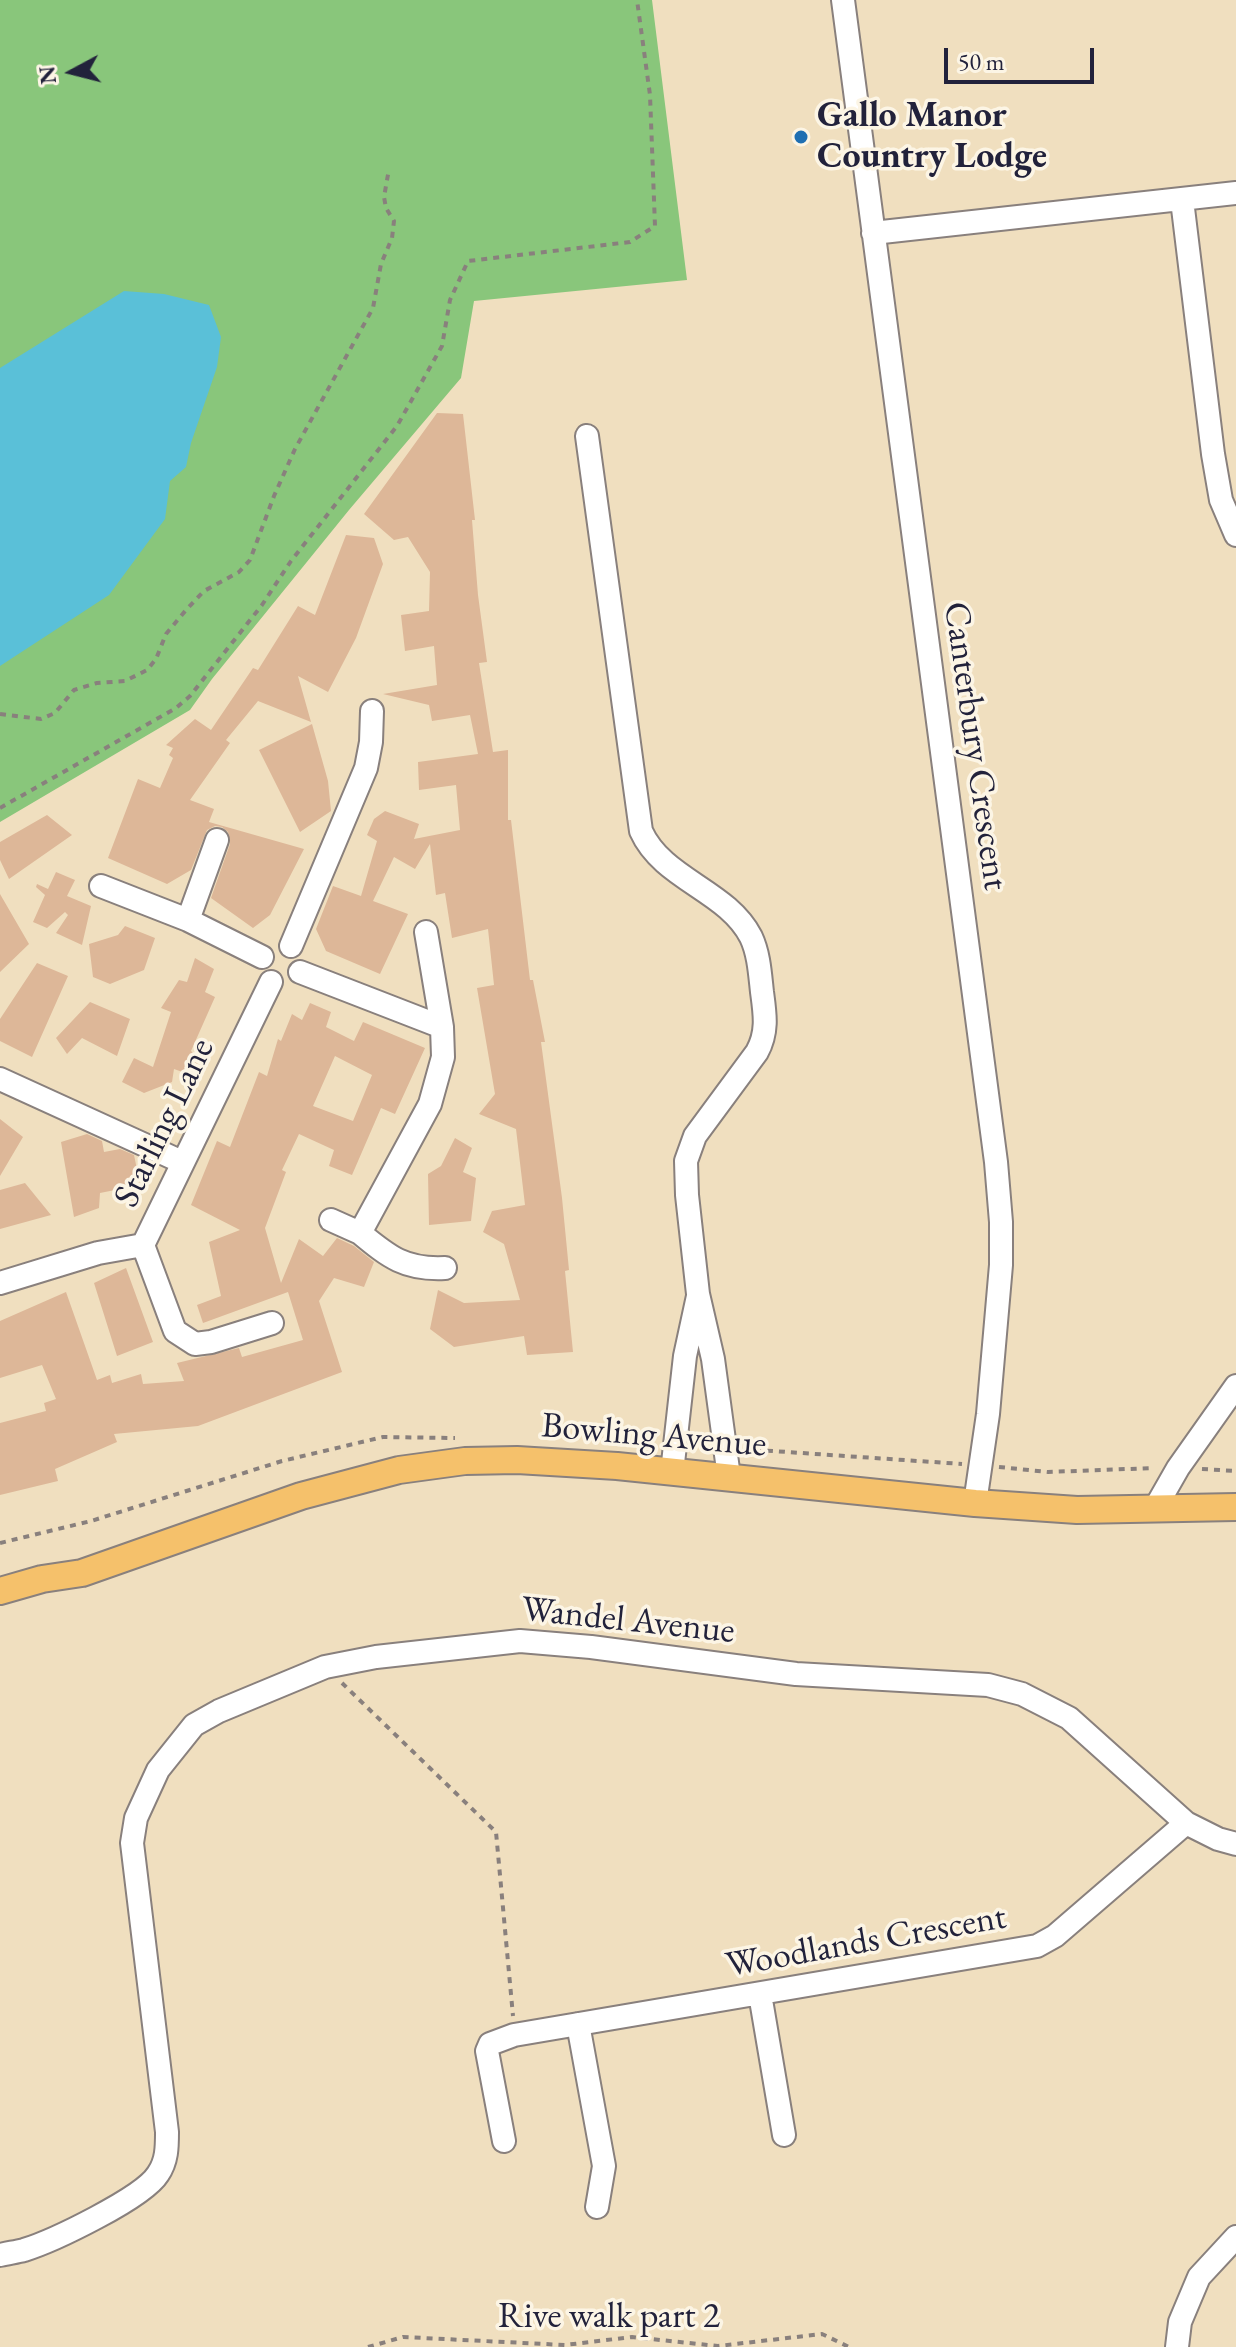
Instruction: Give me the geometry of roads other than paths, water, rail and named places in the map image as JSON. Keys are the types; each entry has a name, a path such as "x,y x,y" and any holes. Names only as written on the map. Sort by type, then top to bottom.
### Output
{"main road":[{"name":"Bowling Avenue","path":"0,1591 42,1579 82,1573 301,1496 399,1470 465,1461 563,1462 975,1503 1077,1510 1236,1507"},
{"name":"Bowling Avenue","path":"0,1606 56,1591 82,1573"}],"street":[{"name":"Canterbury Crescent","path":"843,0 994,1146 1001,1222 1001,1265 988,1414 975,1503"},
{"path":"873,233 1236,193"},
{"path":"1182,200 1213,454 1221,500 1236,535"},
{"path":"587,436 641,831 653,852 723,906 750,935 757,958 766,1016 763,1041 757,1052 695,1136 688,1151 687,1195 698,1294 713,1359 729,1477"},
{"path":"291,946 366,768 372,711"},
{"path":"188,920 217,840"},
{"path":"101,886 188,920 262,957"},
{"path":"360,1233 430,1104 443,1057 442,1027 426,932"},
{"path":"271,946 291,946 301,960 300,972 291,982 271,982 261,969 262,957 271,946"},
{"path":"300,972 442,1027"},
{"name":"Starling Lane","path":"0,1283 98,1253 143,1245 271,982"},
{"path":"0,1079 182,1162"},
{"path":"331,1220 360,1233 403,1264 421,1269 445,1268"},
{"path":"143,1245 175,1331 195,1344 272,1323"},
{"path":"672,1472 685,1356 698,1294"},
{"path":"1154,1510 1178,1468 1236,1386"},
{"name":"Wandel Avenue","path":"0,2255 25,2250 116,2207 151,2183 159,2173 165,2159 167,2132 132,1843 136,1818 158,1770 194,1725 325,1667 376,1657 520,1641 591,1647 796,1674 988,1685 1022,1694 1069,1718 1186,1823 1236,1844"},
{"name":"Woodlands Crescent","path":"504,2141 487,2051 490,2044 514,2035 1037,1946 1055,1936 1186,1823"},
{"path":"760,1994 784,2135"},
{"path":"578,2024 604,2166 597,2207"},
{"path":"1177,2347 1180,2322 1199,2277 1236,2237"}],"water":[{"path":"124,291 164,294 209,305 221,337 217,367 186,467 170,481 165,519 109,595 0,666 0,368"}],"place":[{"name":"Gallo Manor Country Lodge","path":"801,137"}]}
